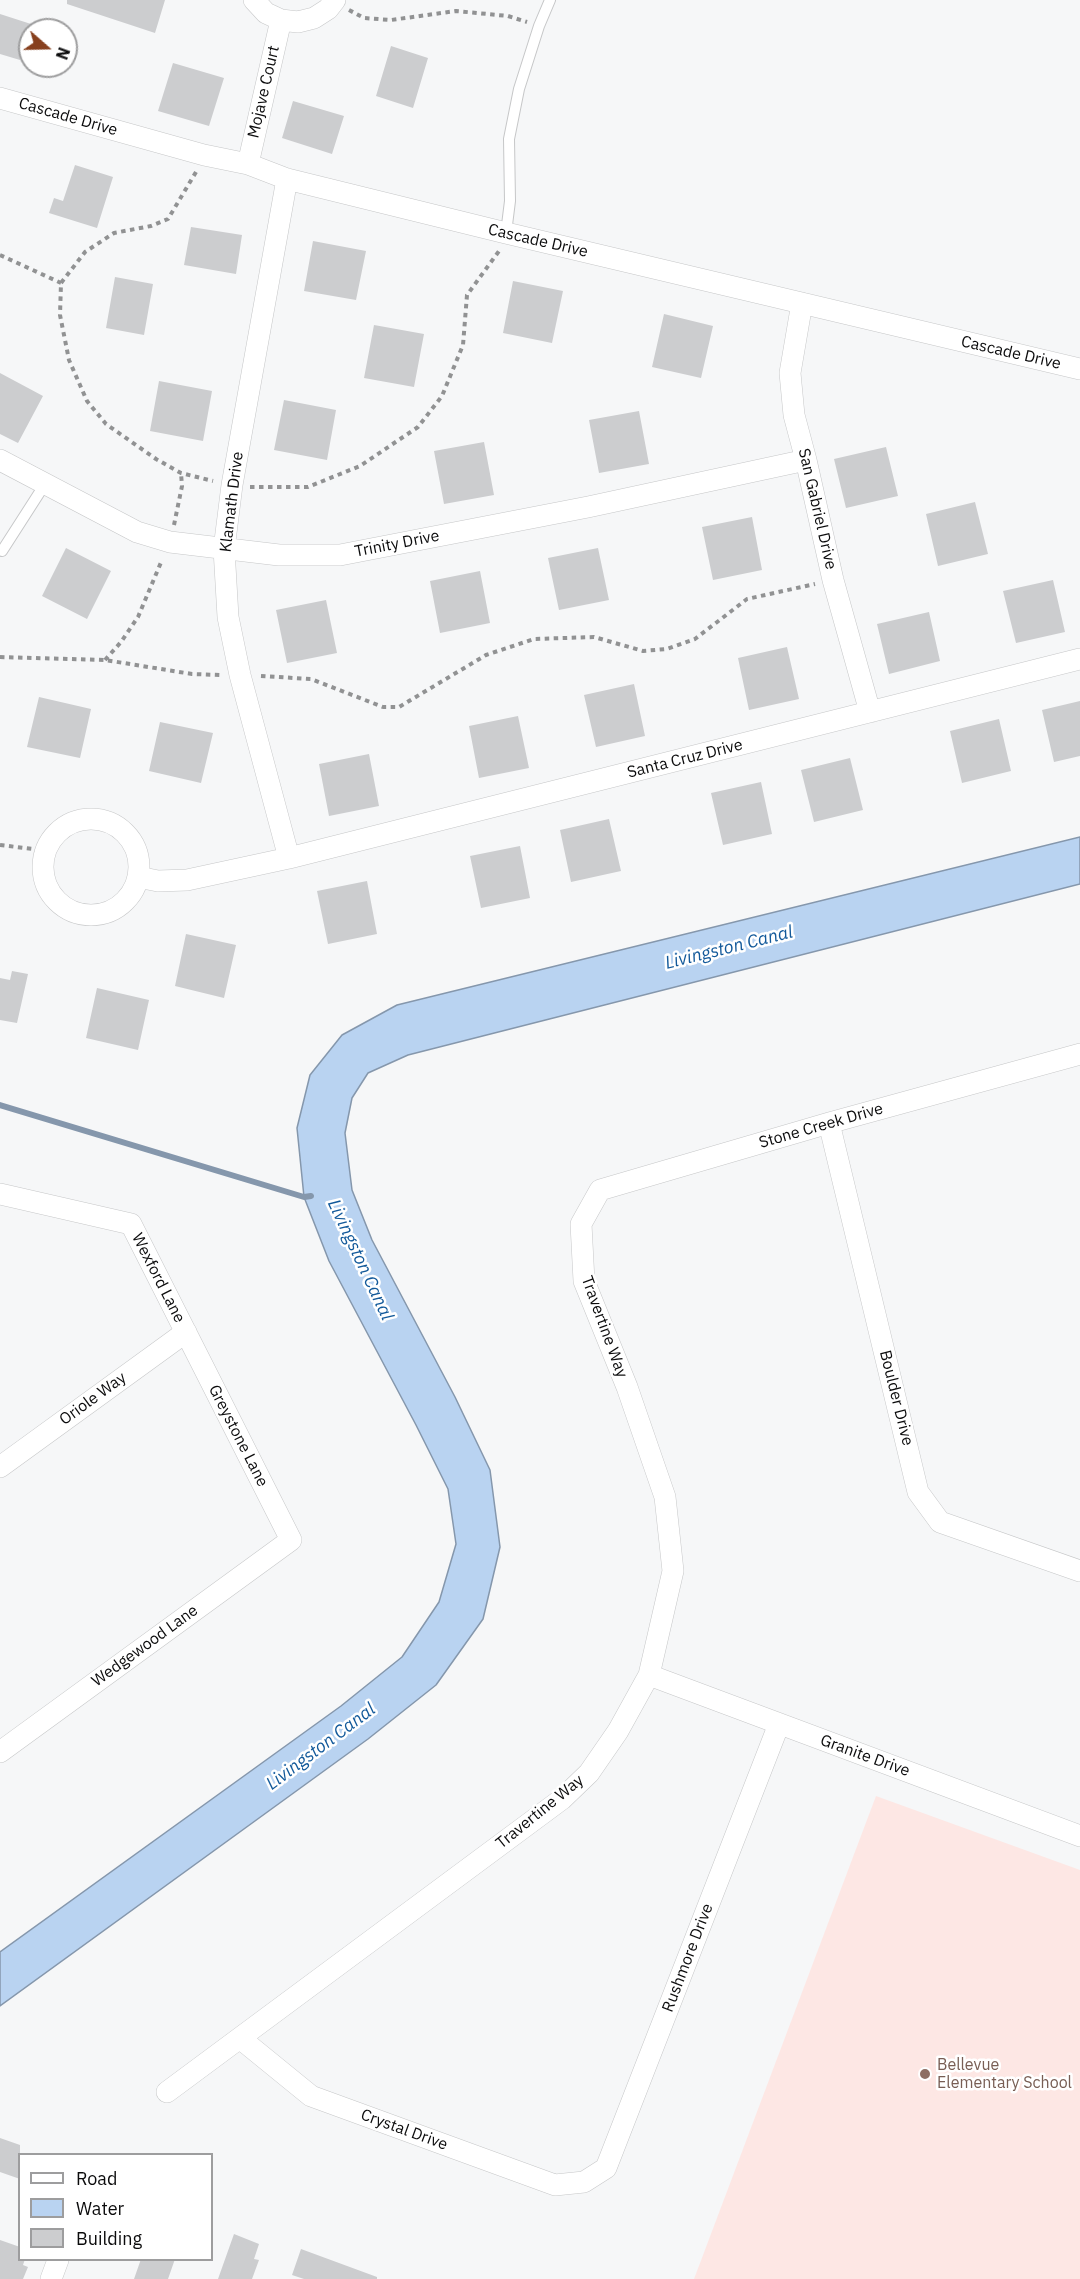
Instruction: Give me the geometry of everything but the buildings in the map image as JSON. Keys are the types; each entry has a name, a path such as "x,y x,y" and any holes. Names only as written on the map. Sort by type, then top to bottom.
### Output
{"street":[{"path":"254,0 266,13 281,20 298,22 314,18 334,2"},
{"name":"Mojave Court","path":"248,164 281,20"},
{"name":"Cascade Drive","path":"0,98 204,155 248,164 287,179 1080,369"},
{"name":"Klamath Drive","path":"287,179 232,485 224,549 228,617 240,675 289,858"},
{"name":"San Gabriel Drive","path":"802,303 789,373 794,415 833,580 870,712"},
{"name":"Trinity Drive","path":"0,460 137,532 170,542 279,555 340,555 588,507 806,460"},
{"name":"Santa Cruz Drive","path":"138,877 158,881 187,880 289,858 1080,659"},
{"path":"91,819 107,822 130,839 136,849 138,877 131,893 118,906 103,914 87,915 70,911 60,904 49,891 44,879 44,855 59,830 74,822 91,819"},
{"name":"Stone Creek Drive","path":"581,1224 600,1190 1080,1054"},
{"name":"Boulder Drive","path":"830,1123 918,1492 940,1522 1080,1571"},
{"name":"Wexford Lane","path":"0,1194 131,1224 186,1332"},
{"name":"Travertine Way","path":"167,2092 562,1799 589,1773 618,1731 649,1675 672,1571 665,1497 627,1387 584,1281 581,1224"},
{"name":"Oriole Way","path":"0,1467 186,1332"},
{"name":"Greystone Lane","path":"186,1332 291,1540"},
{"name":"Wedgewood Lane","path":"0,1752 291,1540"},
{"name":"Granite Drive","path":"649,1675 1080,1836"},
{"name":"Rushmore Drive","path":"584,2182 606,2168 779,1724"},
{"name":"Crystal Drive","path":"241,2039 310,2096 555,2185 584,2182"},
{"path":"51,2279 57,2261"}],"lane":[{"path":"506,233 510,201 510,139 519,89 539,26 550,0"},
{"path":"2,551 45,484"}],"path":[{"path":"334,2 364,18 392,20 456,11 508,16 539,26"},
{"path":"204,155 168,219 151,226 114,233 85,252 61,283 60,315 69,360 87,401 106,424 156,459 181,473 232,485 308,487 360,466 418,427 442,396 463,345 467,295 498,255 506,233"},
{"path":"0,255 61,283"},
{"path":"105,660 138,617 170,542 179,507 181,473"},
{"path":"0,657 105,660 192,674 311,679 383,706 399,707 486,655 534,639 594,637 643,651 667,649 695,639 747,599 833,580"},
{"path":"0,845 33,849 44,855"}],"shaded area":[{"name":"Bellevue Elementary School","path":"876,1796 1080,1870 1080,2279 694,2279"}],"water":[{"name":"Livingston Canal","path":"1080,837 1080,884 408,1055 368,1073 352,1098 345,1133 352,1190 372,1240 455,1397 490,1470 500,1547 483,1619 436,1685 368,1739 0,2006 0,1952 341,1706 402,1657 439,1602 456,1544 448,1489 329,1261 304,1197 297,1128 310,1075 342,1035 397,1005"}],"waterway":[{"path":"0,1105 304,1197 311,1196"}],"place":[{"name":"Bellevue Elementary School","path":"925,2074"}]}
